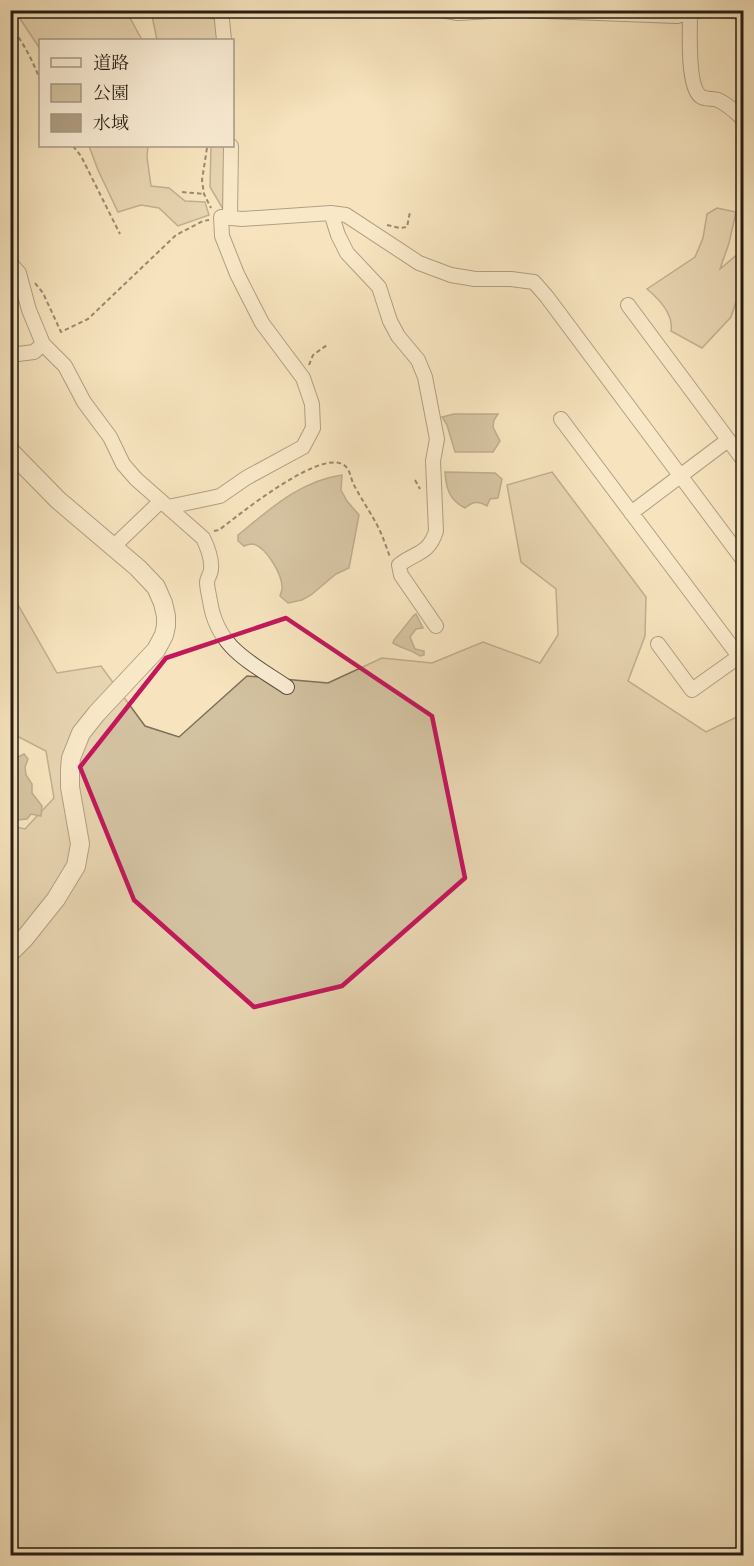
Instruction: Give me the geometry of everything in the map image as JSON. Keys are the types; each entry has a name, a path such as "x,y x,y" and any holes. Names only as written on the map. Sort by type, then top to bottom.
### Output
{"street":[{"path":"221,10 224,39"},
{"path":"441,10 458,13 510,10"},
{"path":"519,10 677,16 695,12 690,64 694,88 698,95 724,103 744,120"},
{"path":"719,10 744,12"},
{"path":"113,547 165,504 220,496 246,478 303,447 313,428 312,404 303,378 262,323 237,274 222,236 231,147"},
{"path":"223,217 242,219 331,213 346,215 420,262 451,275 475,279 511,279 534,282 744,561"},
{"path":"331,213 347,253 379,287 390,321 398,336 418,360 425,377 437,439 433,461 436,531 432,542 424,551 399,565 401,575 436,626"},
{"path":"15,268 43,344 65,366 84,402 110,437 123,464 196,531 210,550 211,570 207,581 212,613 218,630 242,657 287,687"},
{"path":"628,305 744,460"},
{"path":"10,355 34,352 43,344"},
{"path":"561,419 742,657 692,690 658,644"},
{"path":"631,513 728,440"},
{"path":"10,451 58,500 138,568 156,587 166,616 164,635 156,650 81,733 71,758 70,769 70,787 80,844 76,866 56,899 10,953"}],"path":[{"path":"10,25 35,64 39,77"},
{"path":"74,147 81,156 120,234"},
{"path":"15,268 30,277 43,293 61,332 88,319 176,235 203,221 223,217 204,194 202,180 207,148"},
{"path":"182,192 204,194"},
{"path":"382,224 400,228 407,226 410,213"},
{"path":"303,378 313,355 327,345"},
{"path":"196,531 209,533 219,530 290,480 315,466 334,462 344,464 350,471 353,484 380,531 391,559 399,565"}],"highlighted area":[{"path":"286,618 432,716 465,878 342,986 254,1007 134,900 80,767 166,658"}],"green space":[{"path":"15,11 121,11 130,18 141,39 39,39 39,47"},
{"path":"151,11 185,11 186,14 215,19 217,39 157,39"},
{"path":"89,147 148,147 151,186 169,188 185,201 205,202 209,215 178,226 159,208 141,205 118,212"},
{"path":"211,147 224,147 223,209 210,187"},
{"path":"717,208 736,212 720,269 739,253 743,258 743,280 731,317 702,348 671,331 668,313 661,302 647,289 695,257 703,238 707,214"},
{"path":"552,472 646,597 645,636 628,681 706,732 743,714 743,1555 11,1555 11,826 25,829 54,798 46,751 11,733 10,599 17,603 57,673 101,666 145,726 179,737 247,676 328,683 382,658 432,663 483,642 540,663 558,635 556,589 521,562 507,485"}],"water":[{"path":"454,414 498,414 493,427 500,441 493,452 455,452 447,425 442,417"},
{"path":"445,472 495,473 502,479 498,498 490,499 487,506 475,502 465,508 449,493"},
{"path":"342,475 341,490 359,515 349,568 336,574 311,595 288,603 280,596 281,582 268,555 253,544 244,546 238,541 238,535 274,506 299,490 327,478"},
{"path":"416,614 423,628 416,629 410,637 415,649 424,651 424,655 420,656 393,643"},
{"path":"24,754 28,759 25,767 26,775 32,784 32,793 42,806 41,816 31,814 27,819 17,820 11,818 11,764"}]}
